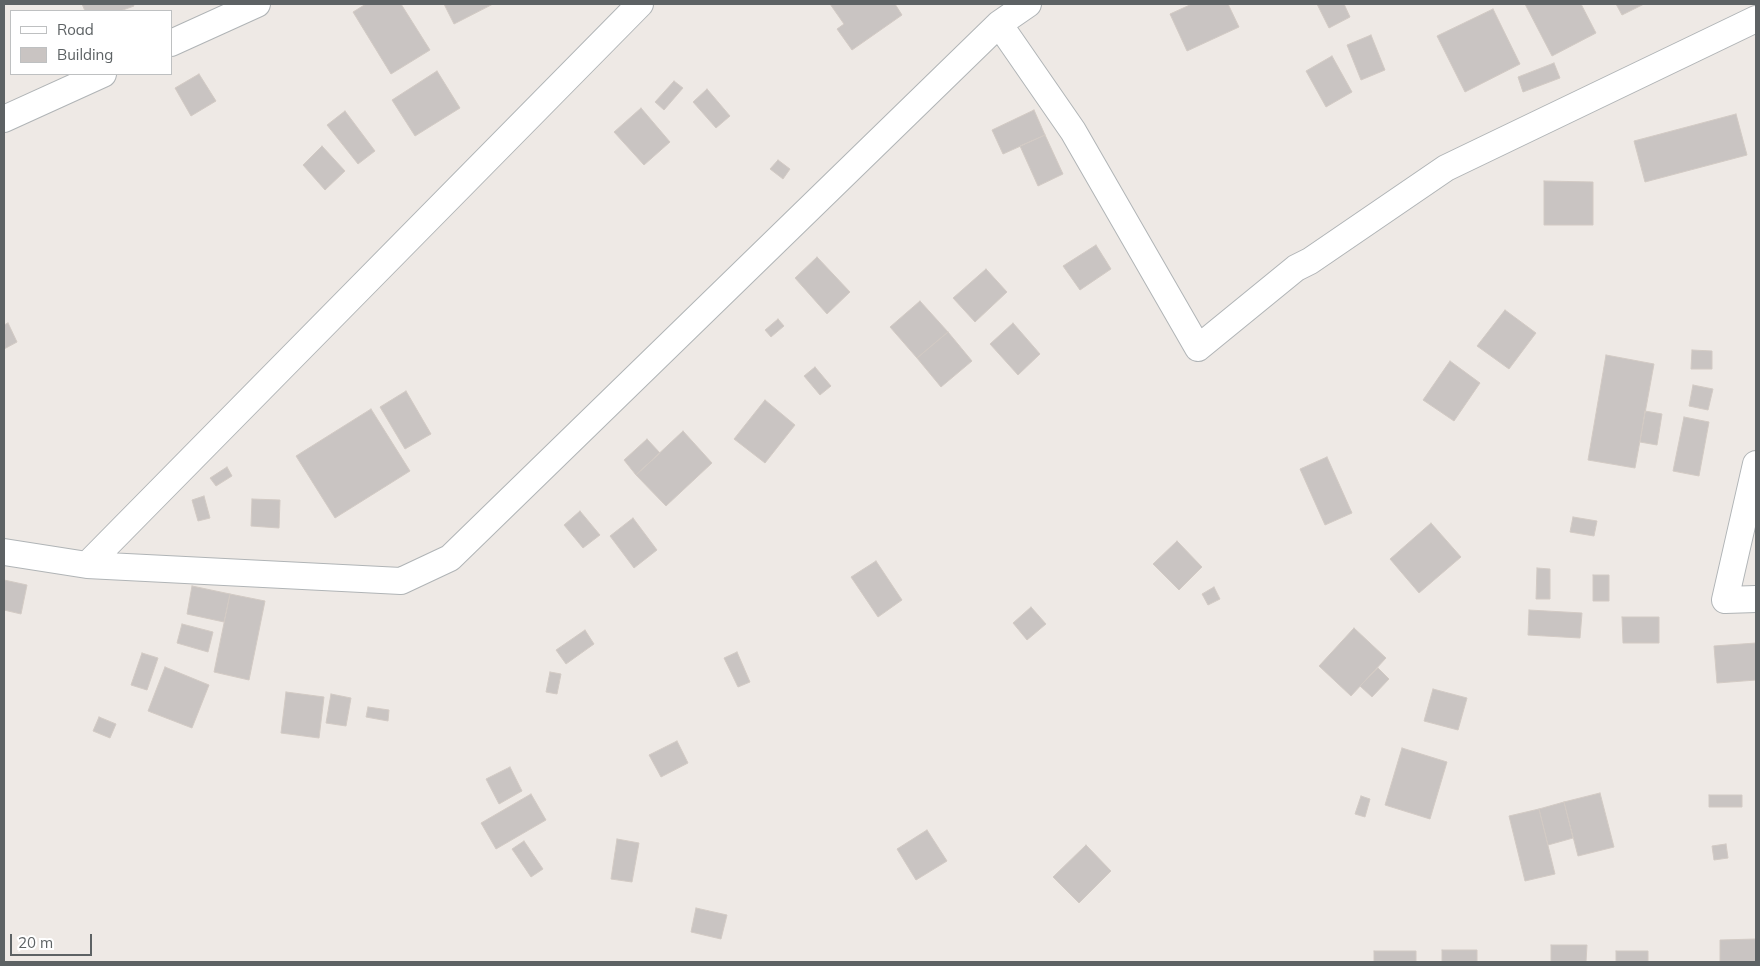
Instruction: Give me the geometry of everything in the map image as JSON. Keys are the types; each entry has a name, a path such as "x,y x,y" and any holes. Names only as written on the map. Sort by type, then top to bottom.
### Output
{"street":[{"path":"172,43 257,4"},
{"path":"87,565 640,4"},
{"path":"4,552 87,565 401,581 450,558 999,24 1028,4"},
{"path":"999,24 1073,131 1198,348 1296,268 1310,261 1446,168 1756,19"},
{"path":"4,119 101,75"},
{"path":"1756,464 1725,600 1756,599"}],"building":[{"path":"82,4 133,4 134,6 123,10 85,10"},
{"path":"366,4 401,4 430,50 391,74 353,12"},
{"path":"444,4 493,4 454,24"},
{"path":"830,4 895,4 902,15 852,50 837,29 844,24"},
{"path":"1192,4 1228,4 1239,27 1187,51 1170,14"},
{"path":"1317,4 1344,4 1350,17 1329,28"},
{"path":"1525,4 1581,4 1596,33 1552,56"},
{"path":"1616,4 1644,4 1622,15"},
{"path":"1493,9 1520,64 1465,92 1437,36"},
{"path":"1371,35 1385,70 1361,80 1347,45"},
{"path":"1332,56 1352,92 1326,107 1306,71"},
{"path":"1554,63 1560,78 1523,92 1518,77"},
{"path":"437,71 460,108 415,136 392,100"},
{"path":"199,74 216,101 191,116 175,88"},
{"path":"674,81 683,88 664,110 655,102"},
{"path":"707,89 730,116 716,128 693,102"},
{"path":"641,108 670,142 644,165 614,132"},
{"path":"1034,110 1045,135 1003,154 992,130"},
{"path":"345,111 375,151 358,164 327,125"},
{"path":"1736,114 1747,155 1645,182 1634,141"},
{"path":"1045,135 1063,174 1038,186 1020,146"},
{"path":"322,146 345,171 325,190 303,165"},
{"path":"778,160 790,169 783,179 770,169"},
{"path":"1544,181 1593,182 1593,225 1544,225"},
{"path":"1096,245 1111,269 1080,290 1063,266"},
{"path":"817,257 850,292 827,314 795,278"},
{"path":"986,269 1007,292 975,322 953,298"},
{"path":"920,301 948,332 917,358 890,327"},
{"path":"1505,310 1536,333 1509,369 1477,346"},
{"path":"778,319 784,326 771,337 765,330"},
{"path":"8,323 17,342 4,349 4,325"},
{"path":"1013,323 1040,354 1018,375 990,344"},
{"path":"948,332 972,361 941,387 917,358"},
{"path":"1692,350 1712,351 1712,369 1691,369"},
{"path":"1606,355 1654,364 1635,468 1588,460"},
{"path":"1450,361 1480,383 1454,421 1423,400"},
{"path":"815,367 831,386 820,395 804,376"},
{"path":"1693,385 1713,389 1708,410 1689,406"},
{"path":"406,391 431,434 405,449 380,407"},
{"path":"765,400 795,425 765,463 734,439"},
{"path":"371,409 410,471 335,518 296,456"},
{"path":"1645,411 1662,414 1657,445 1640,442"},
{"path":"1684,417 1709,422 1699,476 1673,471"},
{"path":"683,431 712,463 666,506 636,475"},
{"path":"647,439 660,453 636,475 624,460"},
{"path":"1327,457 1352,513 1325,525 1300,469"},
{"path":"227,467 232,476 216,486 210,478"},
{"path":"204,496 210,518 198,521 192,500"},
{"path":"252,499 280,500 279,528 251,526"},
{"path":"580,511 600,535 583,548 564,525"},
{"path":"1573,517 1597,521 1594,536 1570,532"},
{"path":"633,518 657,550 634,568 610,536"},
{"path":"1431,523 1461,557 1419,593 1390,559"},
{"path":"1177,541 1202,567 1179,590 1153,564"},
{"path":"876,561 902,600 878,617 851,577"},
{"path":"1537,568 1550,569 1550,599 1536,599"},
{"path":"1593,575 1609,575 1609,601 1593,601"},
{"path":"4,580 27,585 21,614 4,610"},
{"path":"192,586 230,594 224,622 187,614"},
{"path":"1214,587 1220,599 1208,605 1202,594"},
{"path":"230,594 265,601 249,680 214,672"},
{"path":"1031,607 1046,624 1027,640 1013,623"},
{"path":"1529,610 1582,613 1580,638 1528,635"},
{"path":"1622,617 1659,617 1659,643 1623,643"},
{"path":"182,624 213,632 208,652 177,643"},
{"path":"1354,628 1386,658 1351,696 1319,666"},
{"path":"585,630 594,644 566,664 556,650"},
{"path":"1756,643 1756,680 1717,683 1714,646"},
{"path":"737,652 750,682 738,687 724,658"},
{"path":"142,653 158,658 147,690 131,685"},
{"path":"165,667 209,685 192,728 148,711"},
{"path":"1378,668 1389,679 1372,697 1360,686"},
{"path":"550,672 561,674 557,694 546,692"},
{"path":"1433,689 1467,698 1458,730 1424,721"},
{"path":"286,692 324,697 319,738 281,733"},
{"path":"331,694 351,698 346,726 326,723"},
{"path":"368,707 389,710 388,721 366,717"},
{"path":"99,717 116,724 110,738 93,731"},
{"path":"677,741 688,763 661,777 649,755"},
{"path":"1402,748 1447,762 1430,819 1385,805"},
{"path":"510,767 522,791 499,804 486,779"},
{"path":"1600,793 1614,847 1578,856 1564,802"},
{"path":"531,794 546,820 496,849 481,823"},
{"path":"1709,795 1742,795 1742,807 1709,807"},
{"path":"1361,796 1370,799 1365,817 1355,814"},
{"path":"1564,802 1573,838 1548,845 1539,809"},
{"path":"1539,809 1555,874 1525,881 1509,816"},
{"path":"927,830 947,861 916,880 897,849"},
{"path":"617,839 639,843 632,882 611,879"},
{"path":"524,841 543,869 531,877 512,849"},
{"path":"1726,844 1728,858 1714,860 1712,846"},
{"path":"1086,845 1111,871 1079,903 1053,877"},
{"path":"696,908 727,915 721,939 691,932"},
{"path":"1756,939 1756,962 1720,962 1720,940"},
{"path":"1551,945 1587,945 1586,962 1551,962"},
{"path":"1442,950 1477,950 1477,962 1442,962"},
{"path":"1374,951 1416,951 1416,962 1374,962"},
{"path":"1616,951 1648,951 1648,962 1616,962"}]}
